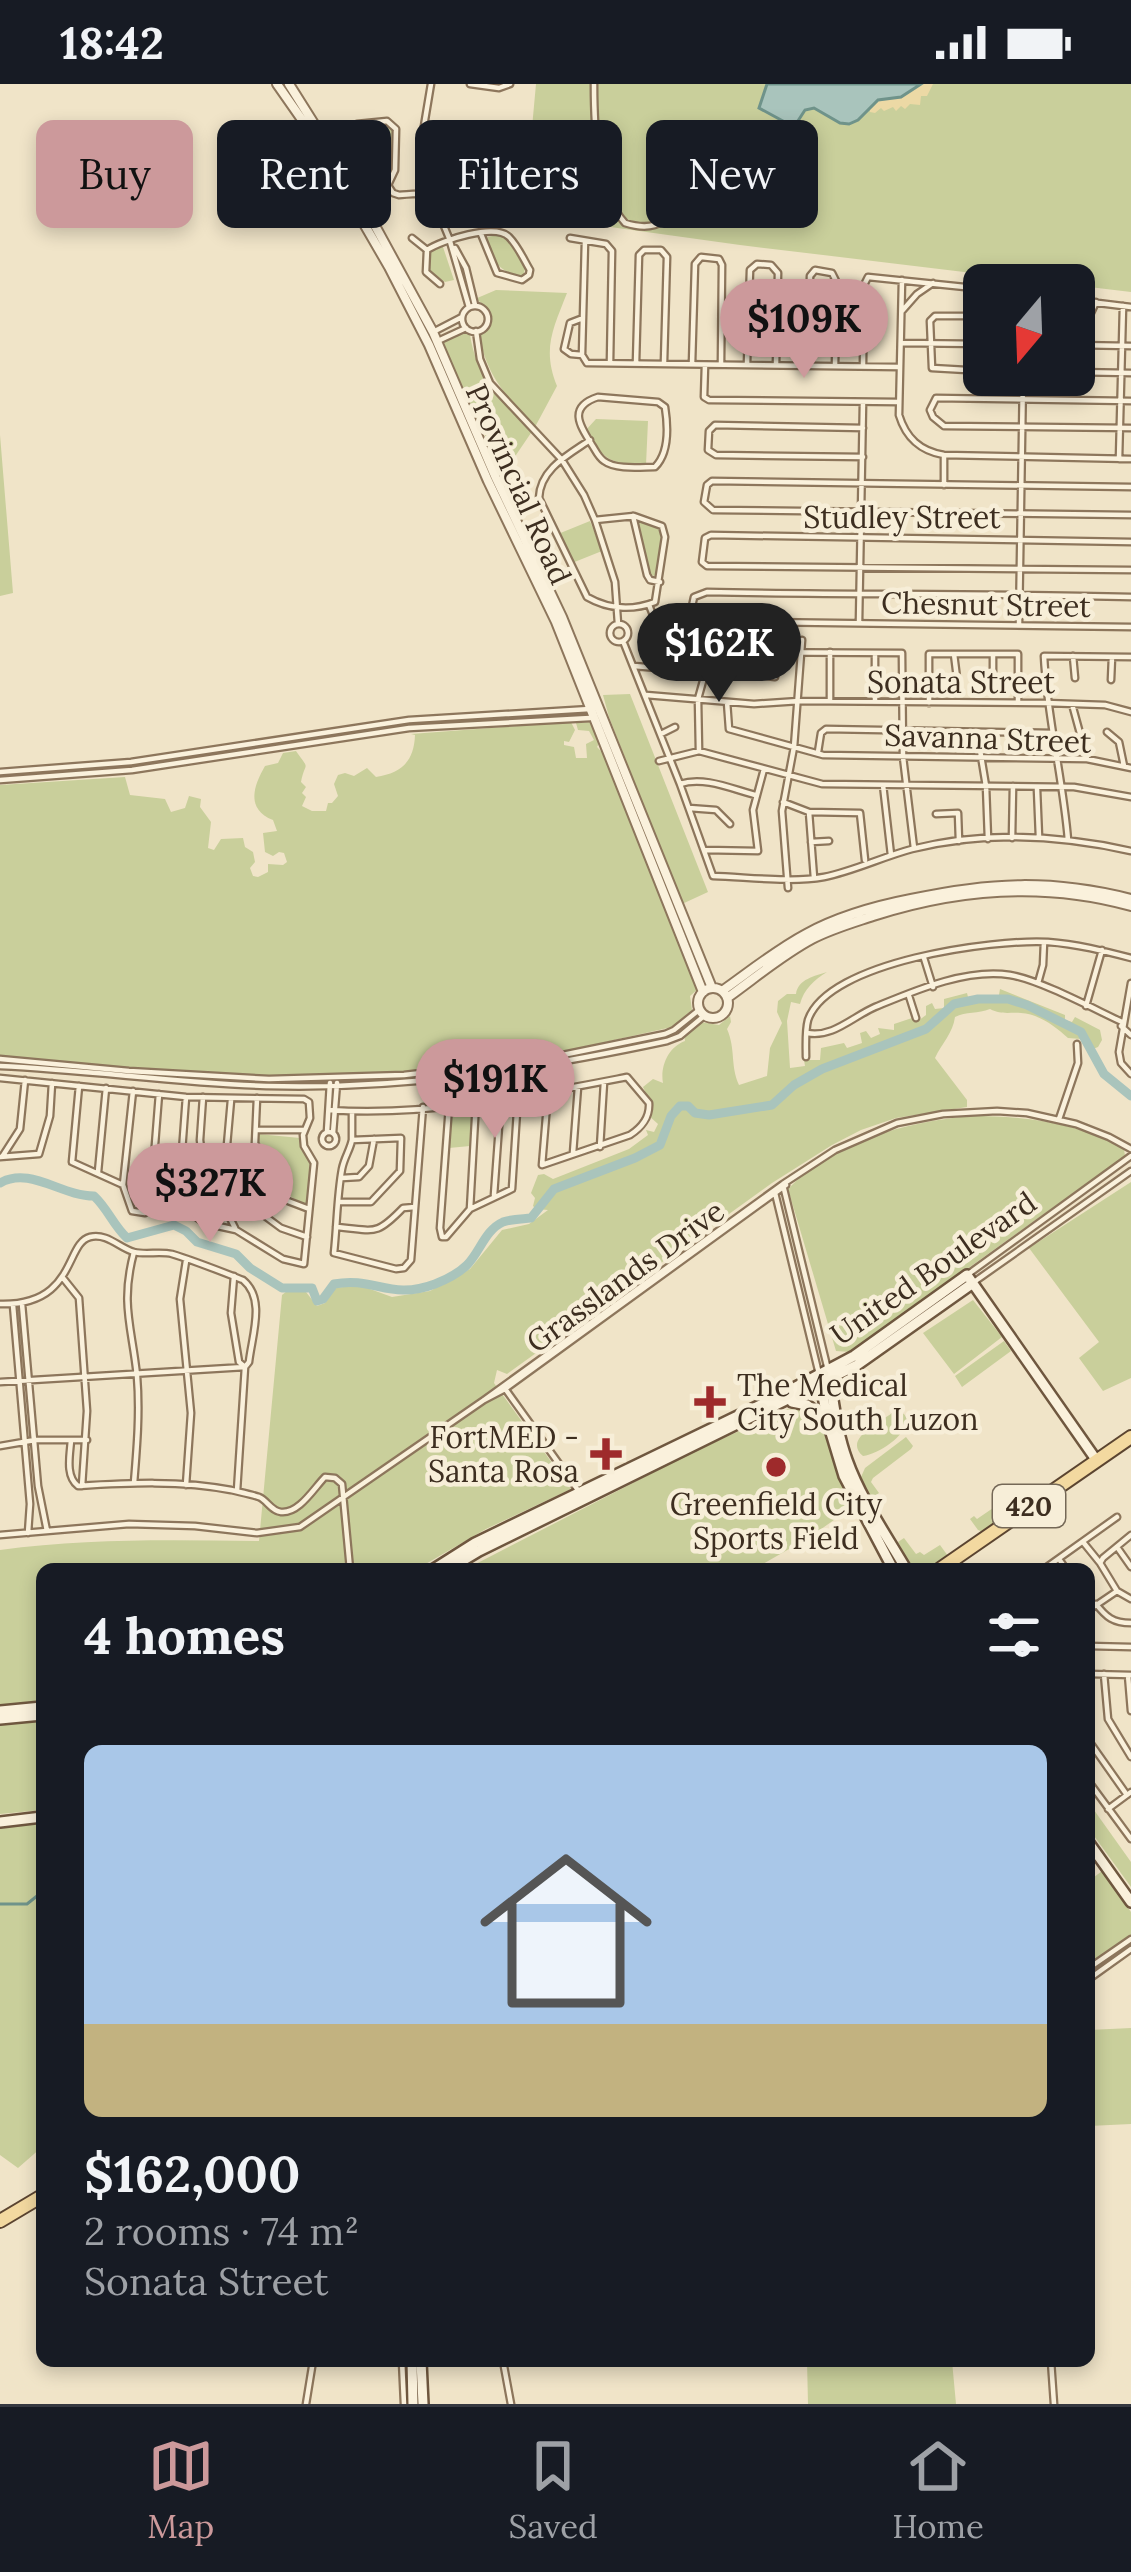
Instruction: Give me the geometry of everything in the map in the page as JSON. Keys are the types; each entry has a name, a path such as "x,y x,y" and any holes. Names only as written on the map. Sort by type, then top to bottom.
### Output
{"main road":[{"name":"United Boulevard","path":"459,1563 582,1496 857,1365 970,1279"},
{"path":"970,1279 1097,1461"},
{"name":"United Boulevard","path":"443,1563 475,1543 787,1402 824,1377"},
{"path":"824,1377 827,1423 890,1563"},
{"path":"824,1377 848,1474 902,1563"},
{"path":"787,1402 813,1408 827,1423"},
{"name":"420","path":"949,1563 1131,1437"},
{"path":"0,1715 36,1712"},
{"path":"0,1822 36,1818"},
{"path":"1095,1851 1131,1902"},
{"path":"0,2221 36,2200"},
{"path":"412,2367 413,2404"},
{"path":"421,2367 423,2404"}],"street":[{"name":"Provincial Road","path":"277,84 302,120"},
{"name":"Provincial Road","path":"289,84 310,120"},
{"path":"425,120 430,84"},
{"path":"470,84 499,88 510,84"},
{"path":"594,84 597,147 612,203 625,223 646,225"},
{"path":"387,122 396,129 395,170 388,185 352,131 357,124 387,122"},
{"path":"502,135 501,178 479,189 474,152 478,136 502,135"},
{"name":"Provincial Road","path":"371,228 431,339 716,992"},
{"path":"445,228 472,307"},
{"path":"427,250 449,238 481,234 506,233 529,275 522,280 497,273 481,234"},
{"path":"412,238 427,250"},
{"path":"570,238 606,244 612,251 610,363"},
{"path":"585,241 582,355 586,363"},
{"path":"427,250 426,272 440,284"},
{"path":"636,363 639,255 644,250 661,250 667,257 664,364"},
{"path":"692,364 695,264 701,257 719,259 722,265 721,364"},
{"path":"747,364 750,270 757,263 776,267 778,273 776,365"},
{"path":"808,365 810,276 815,270 832,273 837,283 835,365"},
{"path":"863,366 868,277 963,287"},
{"path":"902,280 898,403 903,427 925,451 1131,459"},
{"path":"902,311 933,283"},
{"path":"1096,302 1127,306 1120,346 1119,459"},
{"path":"431,339 472,307"},
{"path":"431,339 466,328 484,328 488,317 482,308 472,307"},
{"path":"963,316 932,317 930,343 934,369 963,370"},
{"path":"462,317 466,328"},
{"path":"582,355 564,349 570,323 583,318"},
{"path":"476,331 490,383 562,460 596,520 615,582 618,624"},
{"path":"902,343 963,344"},
{"path":"1095,345 1131,346"},
{"path":"586,363 899,367"},
{"path":"586,363 899,367"},
{"path":"705,364 704,397 709,400 898,403"},
{"path":"1095,372 1131,373"},
{"path":"593,398 652,401 665,407 665,449 655,467 605,462 590,440 579,418 593,398"},
{"path":"1131,401 936,398 930,410 944,426 1131,428"},
{"path":"1019,624 1022,398"},
{"path":"859,623 863,402"},
{"path":"863,428 715,425 709,431 708,450 716,455 863,457"},
{"path":"590,440 545,475 539,498 587,597 618,608 650,605 657,598 666,532 656,523 633,516 596,520"},
{"path":"944,455 944,485"},
{"path":"1131,487 712,481 704,495 712,510 1131,515"},
{"path":"633,516 647,575 660,581"},
{"name":"Studley Street","path":"860,567 707,566 702,562 702,545 711,535 1131,542"},
{"path":"860,567 1131,570"},
{"name":"Chesnut Street","path":"859,595 699,593 691,611 697,621 1131,627"},
{"path":"859,595 1131,597"},
{"path":"650,605 665,645"},
{"path":"618,624 628,631 622,641 610,635 618,624"},
{"path":"788,888 783,802 794,747 802,640"},
{"path":"622,641 713,876 814,878 914,848 988,839 1039,837 1131,851"},
{"path":"738,651 739,674 775,677"},
{"path":"699,751 698,699 710,652 902,653 903,757 914,848"},
{"path":"830,652 830,702"},
{"path":"874,653 875,703"},
{"path":"928,704 928,654 1018,654 1018,702"},
{"path":"954,654 957,678"},
{"path":"989,680 993,654"},
{"path":"1068,840 1064,786 1046,703 1044,656 1131,657"},
{"path":"1073,656 1075,678"},
{"path":"1111,680 1112,656"},
{"path":"634,666 681,670"},
{"name":"Sonata Street","path":"646,695 763,704 1105,705 1131,712"},
{"name":"Savanna Street","path":"728,702 729,729 818,754 1087,759 1127,767"},
{"path":"1072,704 1087,759"},
{"path":"0,776 349,732 597,713"},
{"path":"661,734 675,728"},
{"path":"818,754 823,730 1052,734"},
{"path":"977,732 988,839"},
{"path":"1107,732 1119,742 1127,767"},
{"path":"659,761 699,751 830,785 1064,786 1131,797"},
{"path":"704,850 758,851 753,810 764,769"},
{"path":"680,784 702,781 755,795"},
{"path":"883,785 891,855"},
{"path":"1012,838 1013,786"},
{"path":"1037,786 1039,837"},
{"path":"783,802 809,812 860,813 865,863"},
{"path":"689,808 716,810 730,824"},
{"path":"809,812 814,878"},
{"path":"936,814 958,813 959,841"},
{"path":"811,842 830,841"},
{"path":"716,992 727,1009 712,1019 702,1013 698,999 814,938 892,910 1003,891 1131,902"},
{"path":"1037,985 1044,942"},
{"path":"806,1057 809,1016 827,994 837,986 923,955 982,944 1044,942 1131,958"},
{"path":"1086,1006 1102,950"},
{"path":"923,955 932,987"},
{"path":"807,1033 826,1034 872,1009 932,987 970,976 1007,975 1086,1006 1122,1024 1131,1035"},
{"path":"1131,983 1119,1052 1131,1074"},
{"path":"909,995 916,1018"},
{"path":"0,1062 333,1081 543,1059 669,1032 702,1013"},
{"path":"1059,1119 1078,1063 1077,1044"},
{"path":"332,1110 449,1106 627,1077 649,1109 637,1131 542,1165 548,1093"},
{"path":"0,1078 159,1094 310,1102 304,1146 314,1163 304,1264 283,1259 236,1230 203,1223 179,1204 186,1096"},
{"path":"1,1157 20,1129 25,1080"},
{"path":"330,1132 333,1081"},
{"path":"600,1147 604,1082"},
{"path":"1,1157 39,1154 50,1115 52,1083"},
{"path":"79,1085 72,1162 123,1185"},
{"path":"573,1155 578,1087"},
{"path":"98,1173 106,1088"},
{"path":"133,1091 123,1185 132,1211 145,1213 150,1208 159,1094"},
{"path":"449,1106 442,1237 470,1209 512,1189 518,1096"},
{"path":"203,1097 203,1164 236,1230"},
{"path":"231,1097 227,1144 258,1211 281,1228 307,1237"},
{"path":"257,1098 255,1143 279,1192 309,1209"},
{"path":"494,1198 501,1099"},
{"path":"470,1209 476,1102"},
{"path":"352,1112 352,1148 340,1178 334,1253 396,1269 411,1260 423,1107"},
{"name":"Grasslands Drive","path":"0,1535 129,1524 257,1533 291,1530 313,1521 835,1150 897,1124 943,1114 997,1111 1059,1119 1102,1133 1131,1153"},
{"path":"255,1130 305,1130"},
{"path":"330,1132 337,1138 329,1146 322,1136 330,1132"},
{"path":"339,1202 371,1202 400,1171 401,1138 352,1140"},
{"path":"340,1178 359,1177 369,1166 374,1139"},
{"path":"334,1144 347,1154"},
{"name":"United Boulevard","path":"970,1279 1131,1153"},
{"name":"United Boulevard","path":"970,1279 1131,1171"},
{"path":"180,1178 203,1223"},
{"path":"785,1185 824,1377"},
{"path":"775,1193 808,1333 824,1377"},
{"path":"336,1227 381,1229 403,1208 415,1207"},
{"path":"1046,1217 1052,1227"},
{"path":"0,1304 40,1298 63,1278 85,1238 105,1237 134,1252 170,1254 234,1276 253,1288 257,1299 245,1367 237,1491"},
{"path":"134,1252 126,1300 137,1373 134,1483"},
{"path":"186,1261 180,1300 191,1439 186,1485"},
{"path":"234,1276 231,1313 239,1362 245,1367"},
{"path":"63,1278 79,1298 86,1377 82,1486"},
{"path":"800,1296 809,1292"},
{"path":"13,1304 31,1504 28,1533"},
{"path":"22,1304 47,1531"},
{"path":"0,1382 245,1367"},
{"path":"504,1387 582,1496"},
{"path":"70,1440 69,1471 74,1484 82,1486 134,1483 237,1491 263,1497 281,1512 292,1510 325,1477 335,1478 342,1484 349,1563"},
{"path":"0,1446 86,1440"},
{"path":"1053,1563 1117,1516"},
{"path":"1100,1563 1131,1535"},
{"path":"1083,1542 1117,1591 1131,1599"},
{"path":"1117,1547 1131,1567"},
{"path":"1059,1559 1064,1563"},
{"path":"1117,1591 1096,1604 1106,1617 1131,1623"},
{"path":"1095,1646 1131,1647"},
{"path":"1095,1674 1130,1675 1131,1711"},
{"path":"1104,1674 1108,1719 1131,1756"},
{"path":"1095,1750 1129,1794 1108,1809"},
{"path":"1095,1791 1130,1837"},
{"path":"1095,1964 1131,1939"},
{"path":"1095,1975 1131,1949"},
{"path":"306,2404 312,2367"},
{"path":"402,2367 404,2404"},
{"path":"504,2367 511,2404"},
{"path":"1052,2367 1054,2404"}],"green space":[{"path":"536,84 1131,84 1131,292 1095,288 1095,264 963,264 963,272 618,228 622,228 622,120 533,120"},
{"path":"498,234 508,238 525,269 523,276 507,271 494,259 485,238"},
{"path":"442,244 454,280 445,282 430,271 429,254"},
{"path":"496,290 567,293 550,350 557,386 535,427 499,385 482,348 479,333 487,328 490,314 475,299"},
{"path":"470,335 492,389 533,430 503,474 442,342"},
{"path":"596,419 648,421 646,465 616,462 604,455 585,431"},
{"path":"0,435 13,593 0,596"},
{"path":"590,521 602,551 572,563 558,534"},
{"path":"636,522 657,525 662,533 654,576 648,573"},
{"path":"630,694 708,892 682,904 603,695"},
{"path":"571,722 575,730 564,745 574,747 576,758 587,758 586,744 594,740 589,731 578,730 576,723 589,722 596,729 597,747 698,989 690,996 692,1010 672,1027 579,1048 397,1072 270,1076 0,1056 0,785 125,777 130,795 165,799 171,812 185,808 189,796 201,799 200,807 211,822 208,848 214,850 221,839 243,838 245,847 253,852 253,876 258,877 268,872 268,864 287,862 284,853 265,852 263,833 277,831 254,797 265,766 278,763 283,753 296,751 305,764 302,806 326,811 338,796 334,784 338,775 354,776 367,768 376,777 400,769 412,752 415,735 411,734"},
{"path":"827,972 810,985 800,1004 791,1002 787,1021 790,1068 805,1066 804,1060 820,1060 821,1048 862,1043 860,1033 866,1031 871,1038 880,1034 878,1028 894,1030 894,1024 912,1018 918,1021 932,1003 935,1009 944,1008 944,999 967,993 968,997 999,995 1000,989 1065,1015 1065,1020 1072,1022 1075,1017 1100,1030 1102,1040 1093,1049 1028,1014 990,1009 955,1017 935,1058 967,1100 967,1107 896,1118 832,1145 507,1374 497,1370 494,1383 571,1489 427,1563 36,1563 36,1811 0,1814 0,1550 97,1542 259,1541 282,1295 306,1292 317,1306 335,1288 359,1285 392,1297 430,1291 470,1269 502,1230 529,1224 548,1210 533,1206 531,1193 538,1175 553,1179 629,1149 648,1135 646,1130 654,1132 658,1124 649,1116 652,1106 643,1087 653,1079 663,1083 666,1058 700,1022 719,1025 730,1016 727,1029 739,1085 767,1076 770,1048 782,1023 778,1001 796,994 808,979"},
{"path":"472,1105 470,1146 449,1148 452,1108"},
{"path":"970,1116 1030,1119 1068,1127 1124,1149 1125,1156 851,1352 836,1351 788,1189 849,1146 896,1129"},
{"path":"258,1134 300,1138 300,1148 310,1163 307,1205 275,1180 257,1142"},
{"path":"1131,1182 1131,1378 1103,1391 1079,1358 1099,1342 1029,1248"},
{"path":"973,1300 1002,1337 954,1374 923,1333"},
{"path":"1004,1341 1011,1351 962,1387 955,1376"},
{"path":"788,1409 803,1409 817,1415 855,1505 764,1563 478,1563 693,1452"},
{"path":"898,1412 908,1420 902,1432 883,1448 863,1456 857,1444 860,1438"},
{"path":"906,1437 913,1446 873,1478 879,1493 870,1499 861,1477 865,1468"},
{"path":"1021,1489 1024,1503 983,1532 978,1530 970,1519"},
{"path":"904,1538 916,1554 924,1555 940,1545 948,1556 938,1563 910,1563 898,1542"},
{"path":"1095,1811 1131,1862 1131,1887 1095,1837"},
{"path":"36,1823 36,2152 18,2168 0,2155 0,1826"},
{"path":"1102,1871 1131,1912 1131,1936 1095,1962 1095,1876"},
{"path":"1131,2028 1131,2124 1095,2126 1095,2030"},
{"path":"807,2367 953,2367 956,2404 808,2404"}],"sand":[{"path":"922,84 933,84 927,96 921,96 920,105 870,112 878,101 901,98"}],"water":[{"path":"767,84 921,84 901,97 878,100 849,124 814,108 805,110 799,120 781,120 759,108"}],"waterway":[{"path":"0,1183 23,1178 94,1196 127,1238 174,1225 197,1242 236,1254 282,1288 312,1288 317,1301 334,1284 406,1290 443,1280 467,1265 497,1226 531,1218 554,1189 660,1145 680,1106 709,1115 772,1105 822,1069 926,1029 954,1004 1008,999 1081,1032 1104,1074 1131,1096"},
{"path":"0,1904 27,1904 36,1897"}],"place":[{"name":"The Medical City South Luzon","path":"710,1402"},
{"name":"FortMED - Santa Rosa","path":"606,1454"},
{"name":"Greenfield City Sports Field","path":"776,1467"}]}
